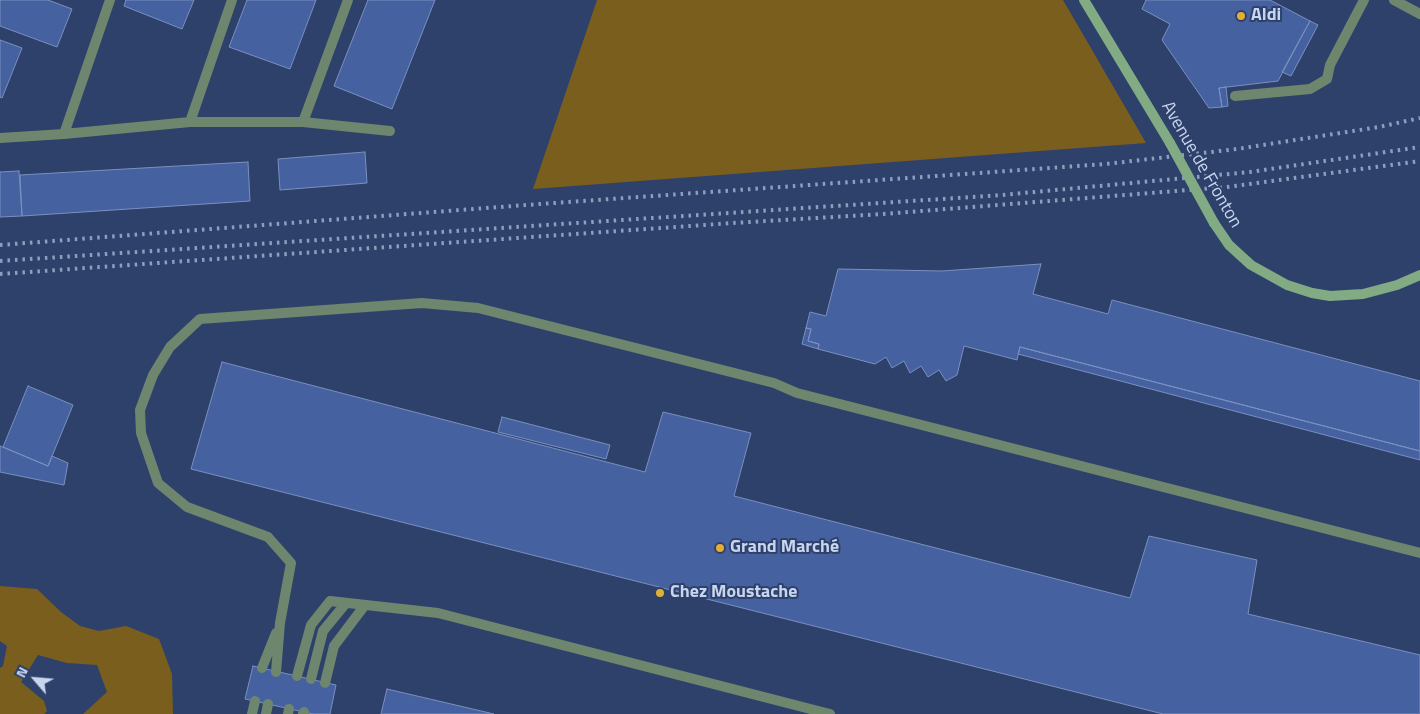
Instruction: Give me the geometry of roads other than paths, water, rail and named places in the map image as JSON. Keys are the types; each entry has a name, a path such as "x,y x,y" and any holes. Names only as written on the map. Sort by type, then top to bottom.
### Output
{"street":[{"path":"64,134 110,0"},
{"path":"190,122 232,0"},
{"path":"303,122 348,0"},
{"name":"Avenue de Fronton","path":"1084,0 1170,143 1214,223 1239,256 1287,285 1312,293 1330,296 1363,294 1398,285 1420,275"},
{"path":"1235,96 1310,89 1327,79 1330,65 1364,0"},
{"path":"1394,0 1420,14"},
{"path":"0,138 190,122 303,122 390,131"},
{"path":"276,672 280,623 290,563 268,537 186,507 158,483 141,433 140,410 153,375 170,347 200,319 422,303 478,308 774,383 796,393 1420,553"},
{"path":"297,676 311,624 330,601 438,613 830,714"},
{"path":"311,679 323,631 346,603"},
{"path":"325,683 334,646 365,604"},
{"path":"262,668 280,623"},
{"path":"252,714 255,701"}],"railway":[{"path":"0,245 1106,164 1237,149 1379,127 1420,118"},
{"path":"0,261 1002,195 1250,172 1420,147"},
{"path":"0,274 883,214 1227,187 1420,161"}],"place":[{"name":"Aldi","path":"1241,16"},
{"name":"Grand Marché","path":"720,548"},
{"name":"Chez Moustache","path":"660,593"}]}
